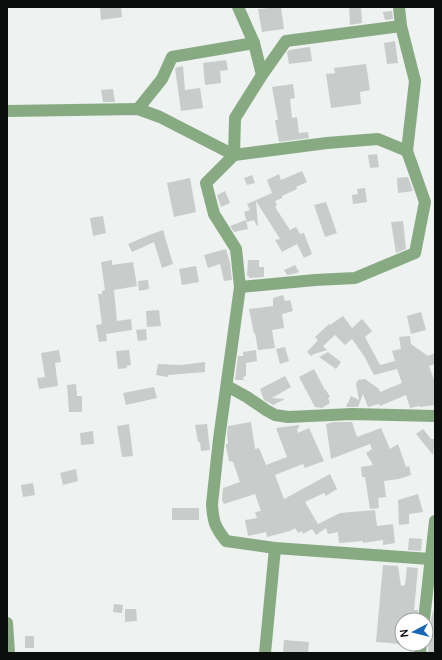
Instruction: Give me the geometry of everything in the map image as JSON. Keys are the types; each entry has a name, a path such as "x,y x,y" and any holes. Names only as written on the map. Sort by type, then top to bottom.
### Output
{"street":[{"path":"238,7 254,43 262,75"},
{"path":"240,287 355,278 415,253 425,202 408,151 415,81 401,26 399,7"},
{"path":"401,26 286,41 262,75 235,118 234,155 206,183 214,214 236,249 240,287 219,439 212,504 216,529 226,541 275,548 430,559"},
{"path":"138,110 162,80 172,57 254,43"},
{"path":"7,112 138,110 160,116 234,155 327,143 378,139 408,151"},
{"path":"227,386 275,415 288,417 352,414 435,416"},
{"path":"425,612 435,521"},
{"path":"265,653 275,548"},
{"path":"7,623 9,653"}],"building":[{"path":"121,7 122,17 101,20 100,8"},
{"path":"281,7 284,29 262,32 258,9"},
{"path":"349,7 361,7 362,23 350,25"},
{"path":"392,11 393,19 385,20 383,12"},
{"path":"395,41 398,63 387,64 384,43"},
{"path":"310,47 312,61 289,64 287,52 289,50"},
{"path":"226,60 228,70 220,71 221,83 205,85 203,63"},
{"path":"366,64 370,90 360,92 361,104 331,108 326,74 335,73 334,68"},
{"path":"183,66 185,90 200,88 203,108 181,111 175,68"},
{"path":"293,84 295,98 290,99 292,118 297,117 299,133 308,132 309,138 279,142 275,120 278,120 272,87"},
{"path":"113,89 115,102 103,102 101,90"},
{"path":"377,154 379,167 370,168 368,155"},
{"path":"302,171 307,182 296,187 297,189 275,201 277,205 275,207 290,230 296,227 300,234 304,233 312,254 304,258 297,244 282,252 275,240 280,239 256,201 258,226 254,220 247,222 244,212 250,210 247,204 272,193 267,180 279,174 281,180"},
{"path":"252,175 255,183 247,185 244,178"},
{"path":"408,177 413,191 398,193 397,178"},
{"path":"190,178 196,212 174,217 167,183"},
{"path":"365,188 367,202 353,204 352,195 358,194 357,189"},
{"path":"225,191 230,203 221,207 217,195"},
{"path":"326,202 337,233 325,237 314,205"},
{"path":"103,216 106,233 93,236 90,218"},
{"path":"246,220 248,229 234,232 230,226"},
{"path":"403,221 406,249 396,253 391,222"},
{"path":"163,230 173,264 162,268 154,242 132,252 128,244"},
{"path":"226,249 230,263 232,280 224,281 220,264 208,268 204,255"},
{"path":"112,260 112,265 133,262 137,286 114,290 117,321 131,319 132,330 106,334 107,341 99,342 96,325 102,324 98,294 102,294 102,291 105,290 101,262"},
{"path":"248,260 259,260 259,267 264,267 264,277 249,278 249,276 247,276"},
{"path":"295,265 299,272 287,275 284,270"},
{"path":"196,266 199,282 182,285 179,269"},
{"path":"148,280 149,289 139,291 138,281"},
{"path":"283,295 285,301 290,300 293,311 282,314 284,328 272,330 275,348 258,350 249,309 273,306 273,298"},
{"path":"159,310 161,326 147,327 146,311"},
{"path":"421,312 426,330 411,334 407,316"},
{"path":"343,316 352,328 362,319 372,331 365,337 380,365 395,361 392,351 401,349 399,337 410,336 411,344 428,356 435,353 435,364 429,366 435,382 435,405 410,408 406,395 380,406 379,404 368,407 363,394 358,407 346,407 351,396 359,400 356,384 358,380 365,379 379,389 380,392 402,383 397,369 374,375 364,356 352,339 345,345 335,335 323,346 327,350 311,356 307,352 318,340 315,337 329,324 330,325"},
{"path":"146,329 147,340 138,341 136,330"},
{"path":"285,347 289,361 280,364 276,349"},
{"path":"59,350 61,362 55,363 58,386 39,389 37,378 45,377 41,353"},
{"path":"129,350 131,365 126,366 127,368 118,369 116,351"},
{"path":"256,350 257,361 246,363 246,376 243,377 244,380 235,380 238,356 243,356 243,352"},
{"path":"328,352 341,362 336,369 319,357"},
{"path":"205,362 205,372 168,375 168,377 156,375 158,364 181,365"},
{"path":"314,369 330,397 328,398 330,403 322,408 315,407 299,377"},
{"path":"285,376 291,387 272,398 285,399 273,405 264,400 260,389"},
{"path":"76,384 77,396 82,396 82,412 69,412 67,385"},
{"path":"154,387 157,398 126,405 123,393"},
{"path":"251,422 255,449 259,448 266,465 287,457 276,428 299,425 299,428 297,429 298,433 309,428 324,461 305,468 303,464 275,475 284,499 330,474 337,489 326,496 324,493 305,502 318,524 340,513 375,510 377,526 393,524 395,543 383,545 383,540 363,543 363,541 339,543 338,532 328,534 326,528 316,535 312,529 303,534 302,531 298,533 295,528 290,531 267,537 266,532 248,536 245,520 257,518 255,512 261,511 255,494 224,504 222,500 223,488 240,482 233,462 229,461 226,447 226,444 228,444 228,426"},
{"path":"333,422 352,422 357,437 381,428 390,449 398,444 406,467 409,466 411,475 399,479 384,481 386,497 378,498 379,508 370,509 365,477 362,477 361,467 373,465 366,453 372,449 370,444 331,459 326,424"},
{"path":"129,424 133,456 122,457 117,426"},
{"path":"207,424 210,450 201,451 195,425"},
{"path":"423,429 431,439 435,439 433,455 416,434"},
{"path":"93,431 94,444 81,445 80,433"},
{"path":"76,469 78,481 63,485 60,473"},
{"path":"33,483 35,495 23,497 21,485"},
{"path":"418,494 423,512 409,514 409,524 399,525 398,500"},
{"path":"172,508 199,508 199,520 172,520"},
{"path":"409,538 422,539 421,551 408,550"},
{"path":"383,565 398,566 401,586 405,585 407,567 418,568 414,610 418,610 418,612 394,612 394,643 376,642"},
{"path":"114,604 123,605 122,613 113,612"},
{"path":"125,609 136,609 137,621 125,622"},
{"path":"435,611 435,653 428,653 434,652 434,612 433,612"},
{"path":"25,636 34,636 34,648 25,648"},
{"path":"284,640 309,642 308,653 283,653"}]}
